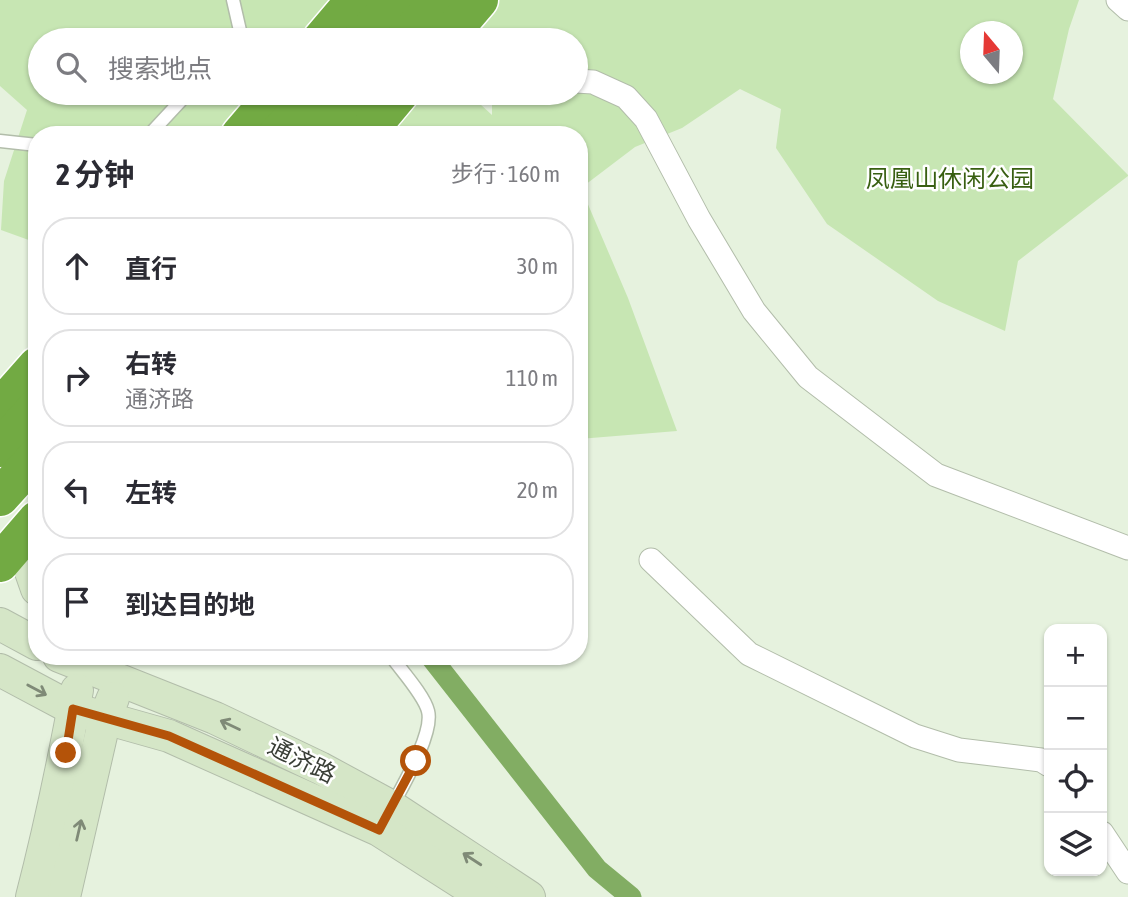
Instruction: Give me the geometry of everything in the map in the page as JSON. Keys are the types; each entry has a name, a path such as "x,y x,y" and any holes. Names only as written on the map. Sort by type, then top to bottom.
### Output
{"highway":[{"path":"331,28 355,0"},
{"path":"372,28 397,0"},
{"path":"415,28 440,0"},
{"path":"456,28 480,0"},
{"path":"248,126 266,105"},
{"path":"285,126 304,105"},
{"path":"329,126 347,105"},
{"path":"372,126 390,105"},
{"path":"0,448 22,393"},
{"path":"0,497 28,466"},
{"path":"0,563 28,530"}],"street":[{"path":"1118,0 1128,9"},
{"path":"588,82 626,97 646,119 699,219 754,311 808,377 936,475 1128,548"},
{"path":"651,560 749,654 915,736 958,750 1044,762"},
{"path":"0,624 28,639"},
{"path":"32,897 66,753 73,709 72,665"},
{"name":"通济路","path":"85,665 215,718 320,768 484,897"},
{"name":"通济路","path":"0,670 73,709 169,736 385,818 529,897"},
{"path":"64,897 104,718 120,681"},
{"path":"1107,840 1128,872"}],"lane":[{"path":"233,0 240,28"},
{"path":"157,126 177,105"},
{"path":"0,141 28,144"},
{"path":"385,818 416,761 428,726 428,712 419,693 398,665"}],"green space":[{"name":"凤凰山休闲公园","path":"0,0 367,0 398,28 28,28 28,105 481,105 492,115 492,105 588,105 588,28 457,28 437,0 1079,0 1069,29 1053,99 1128,175 1018,261 1005,331 938,301 827,224 776,148 781,109 740,89 682,128 635,147 588,183 588,126 28,126 28,240 1,230 4,181 27,110 0,86"},
{"name":"凤凰山休闲公园","path":"588,204 628,298 677,431 588,438"}],"waterway":[{"path":"437,665 597,869 631,897"}],"route":[{"path":"66,753 73,709 169,736 379,830 416,761"}]}
